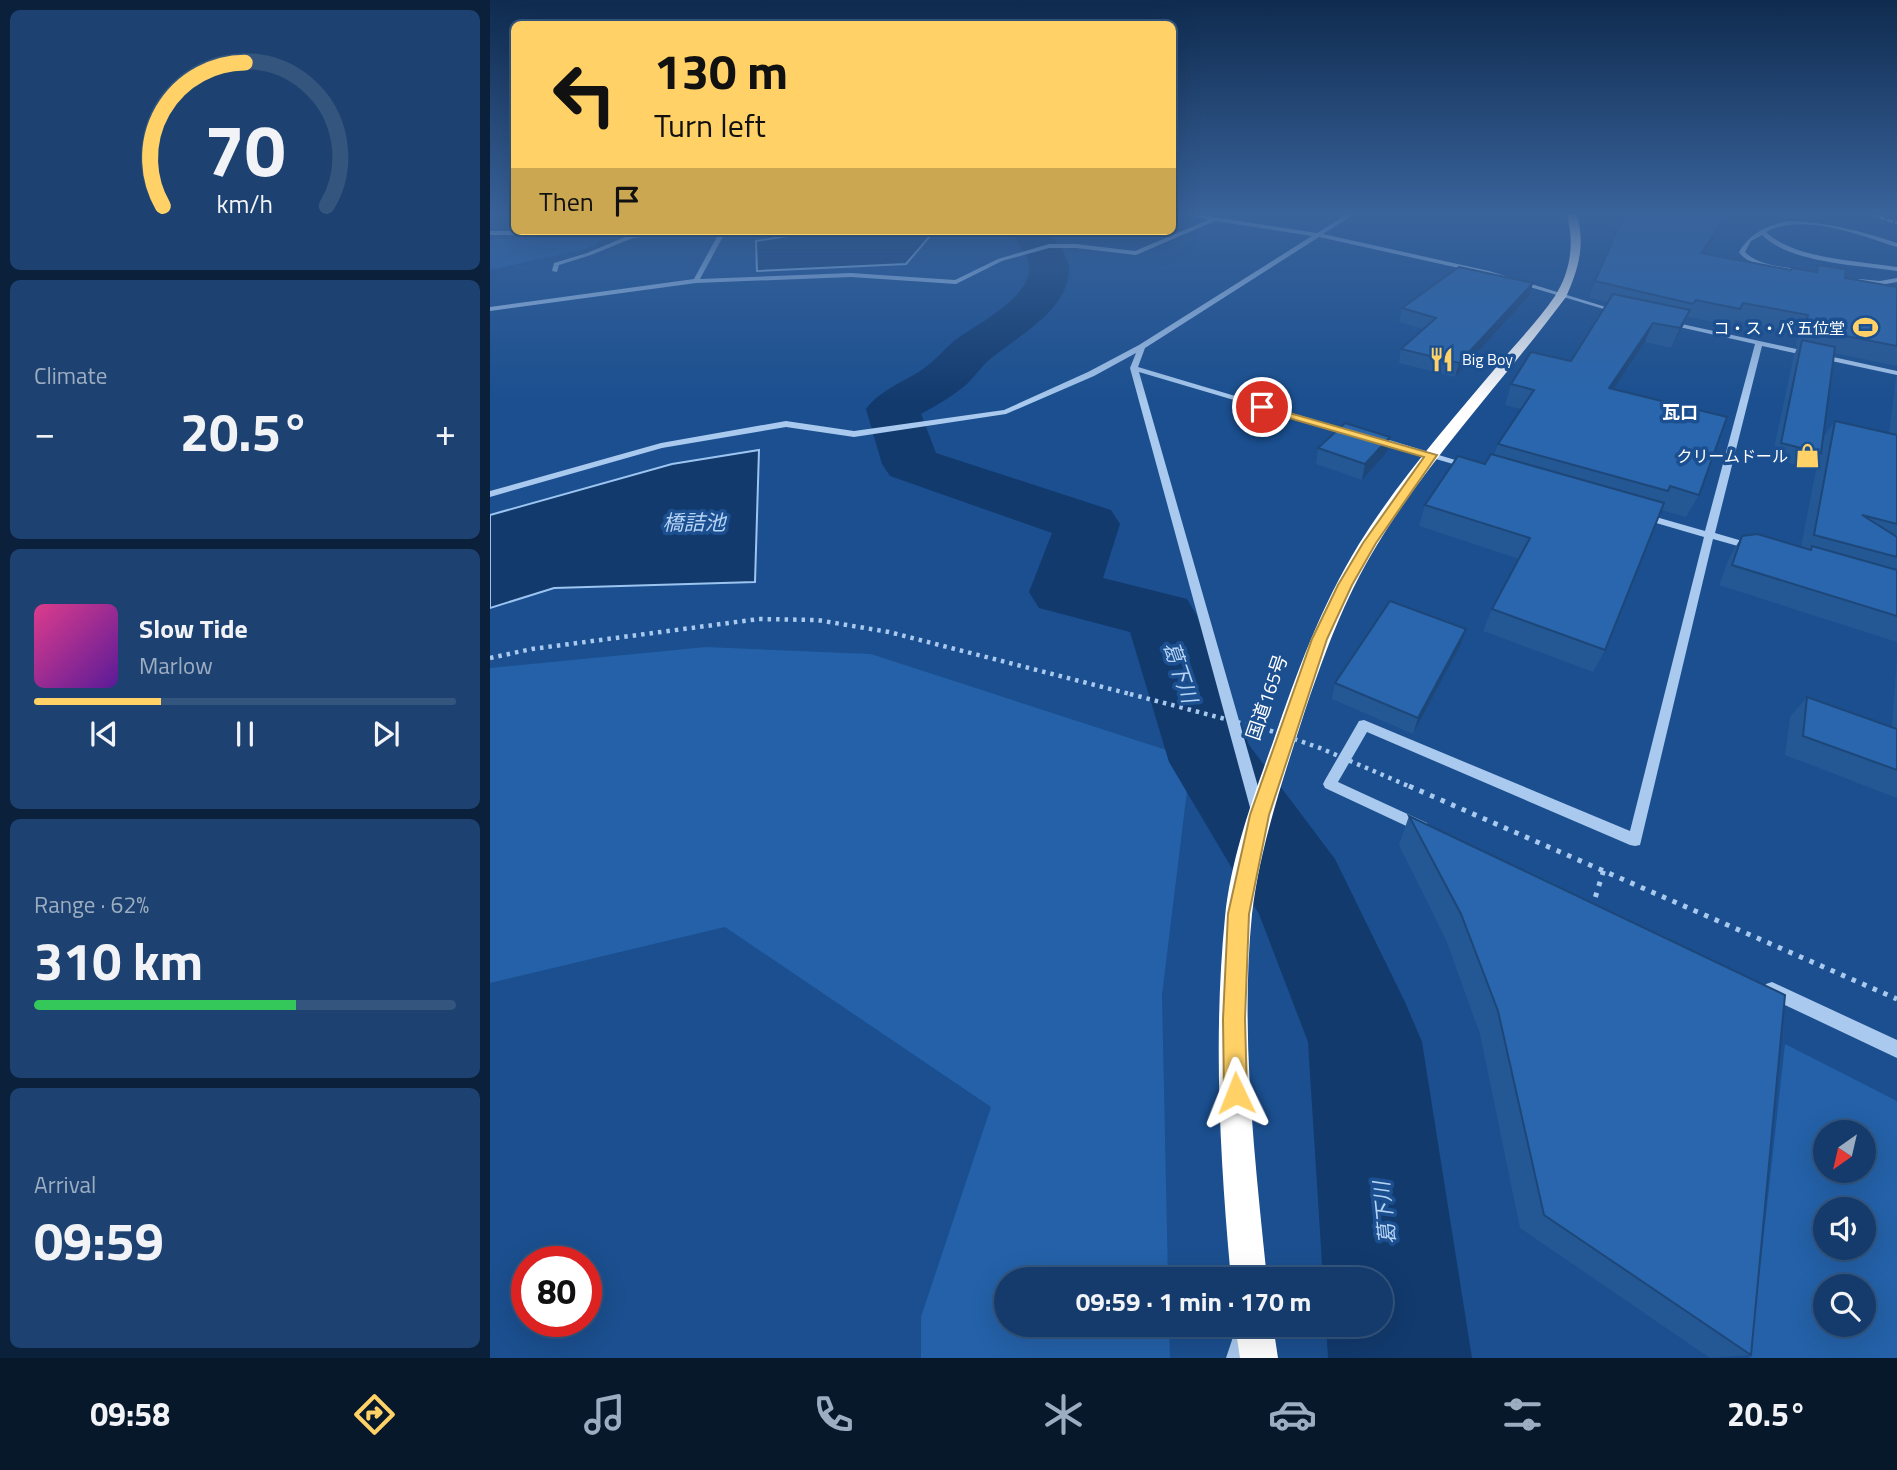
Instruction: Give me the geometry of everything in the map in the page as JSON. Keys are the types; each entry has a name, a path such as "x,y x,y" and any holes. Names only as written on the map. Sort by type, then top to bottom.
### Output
{"highway":[{"name":"国道165号","path":"1248,1267 1237,1142 1234,1019 1239,914 1259,815 1319,639 1369,543 1432,455 1560,296 1571,275"},
{"path":"1256,1337 1259,1358"}],"street":[{"path":"696,281 699,275"},
{"path":"490,309 696,281 841,275"},
{"path":"857,275 956,282 969,275"},
{"path":"490,494 661,446 786,424 854,434 1006,412 1091,374 1142,346 1253,275"},
{"path":"1497,275 1627,314"},
{"path":"1856,281 1880,283 1897,280"},
{"path":"1653,320 1897,373"},
{"path":"1430,831 1329,783 1364,725 1635,840 1709,534 1759,343"},
{"path":"1142,346 1134,368 1259,815"},
{"path":"1134,368 1484,470"},
{"path":"1629,512 1759,549"},
{"path":"1758,984 1897,1049"},
{"path":"1237,1358 1244,1337"}],"path":[{"path":"490,658 532,649 759,619 817,620 890,632 1271,731 1320,748 1604,869 1897,999"},
{"path":"1588,922 1604,869"}],"shaded area":[{"path":"706,647 871,654 1191,758 1162,995 1168,1267 994,1267 994,1337 1169,1337 1170,1358 921,1358 921,1317 991,1107 725,927 490,983 490,668"},
{"path":"1785,1044 1897,1101 1897,1358 1750,1358"}],"water":[{"name":"橋詰池","path":"759,450 755,582 554,588 490,608 490,515 672,464"}],"building":[{"path":"1447,275 1498,275 1533,283 1459,363 1401,349 1436,318 1402,308"},
{"path":"1597,275 1845,275 1845,278 1897,287 1897,346 1805,328 1808,315 1743,303 1740,309 1696,300 1693,304 1595,281"},
{"path":"1613,294 1690,310 1680,328 1653,323 1609,388 1727,417 1699,495 1670,486 1668,491 1498,444 1534,390 1511,384 1531,352 1571,361"},
{"path":"1802,340 1835,347 1821,453 1781,443"},
{"path":"1835,421 1897,435 1897,524 1862,515 1897,537 1897,557 1814,535"},
{"path":"1345,423 1390,437 1365,464 1318,448"},
{"path":"1491,454 1664,503 1605,650 1492,609 1530,538 1425,505 1458,456 1485,464"},
{"path":"1757,534 1897,570 1897,616 1732,565 1742,536"},
{"path":"1390,601 1466,629 1418,718 1335,683"},
{"path":"1807,697 1897,729 1897,770 1803,736"},
{"path":"1409,816 1785,995 1751,1355 1544,1215 1498,1011 1461,914"}],"waterway":[{"name":"葛下川","path":"1048,275 1039,295 1017,317 971,351 942,379 893,409 911,464 1088,524 1064,592 1161,616 1212,762 1300,891 1365,1042 1400,1358"}],"place":[{"name":"コ・ス・パ 五位堂","path":"1865,328"},
{"name":"Big Boy","path":"1442,359"},
{"name":"クリームドール","path":"1808,456"}],"district":[{"name":"瓦口","path":"1680,412"}],"route":[{"path":"1236,1093 1234,1019 1239,914 1259,815 1319,639 1369,543 1432,455 1262,407"}]}
